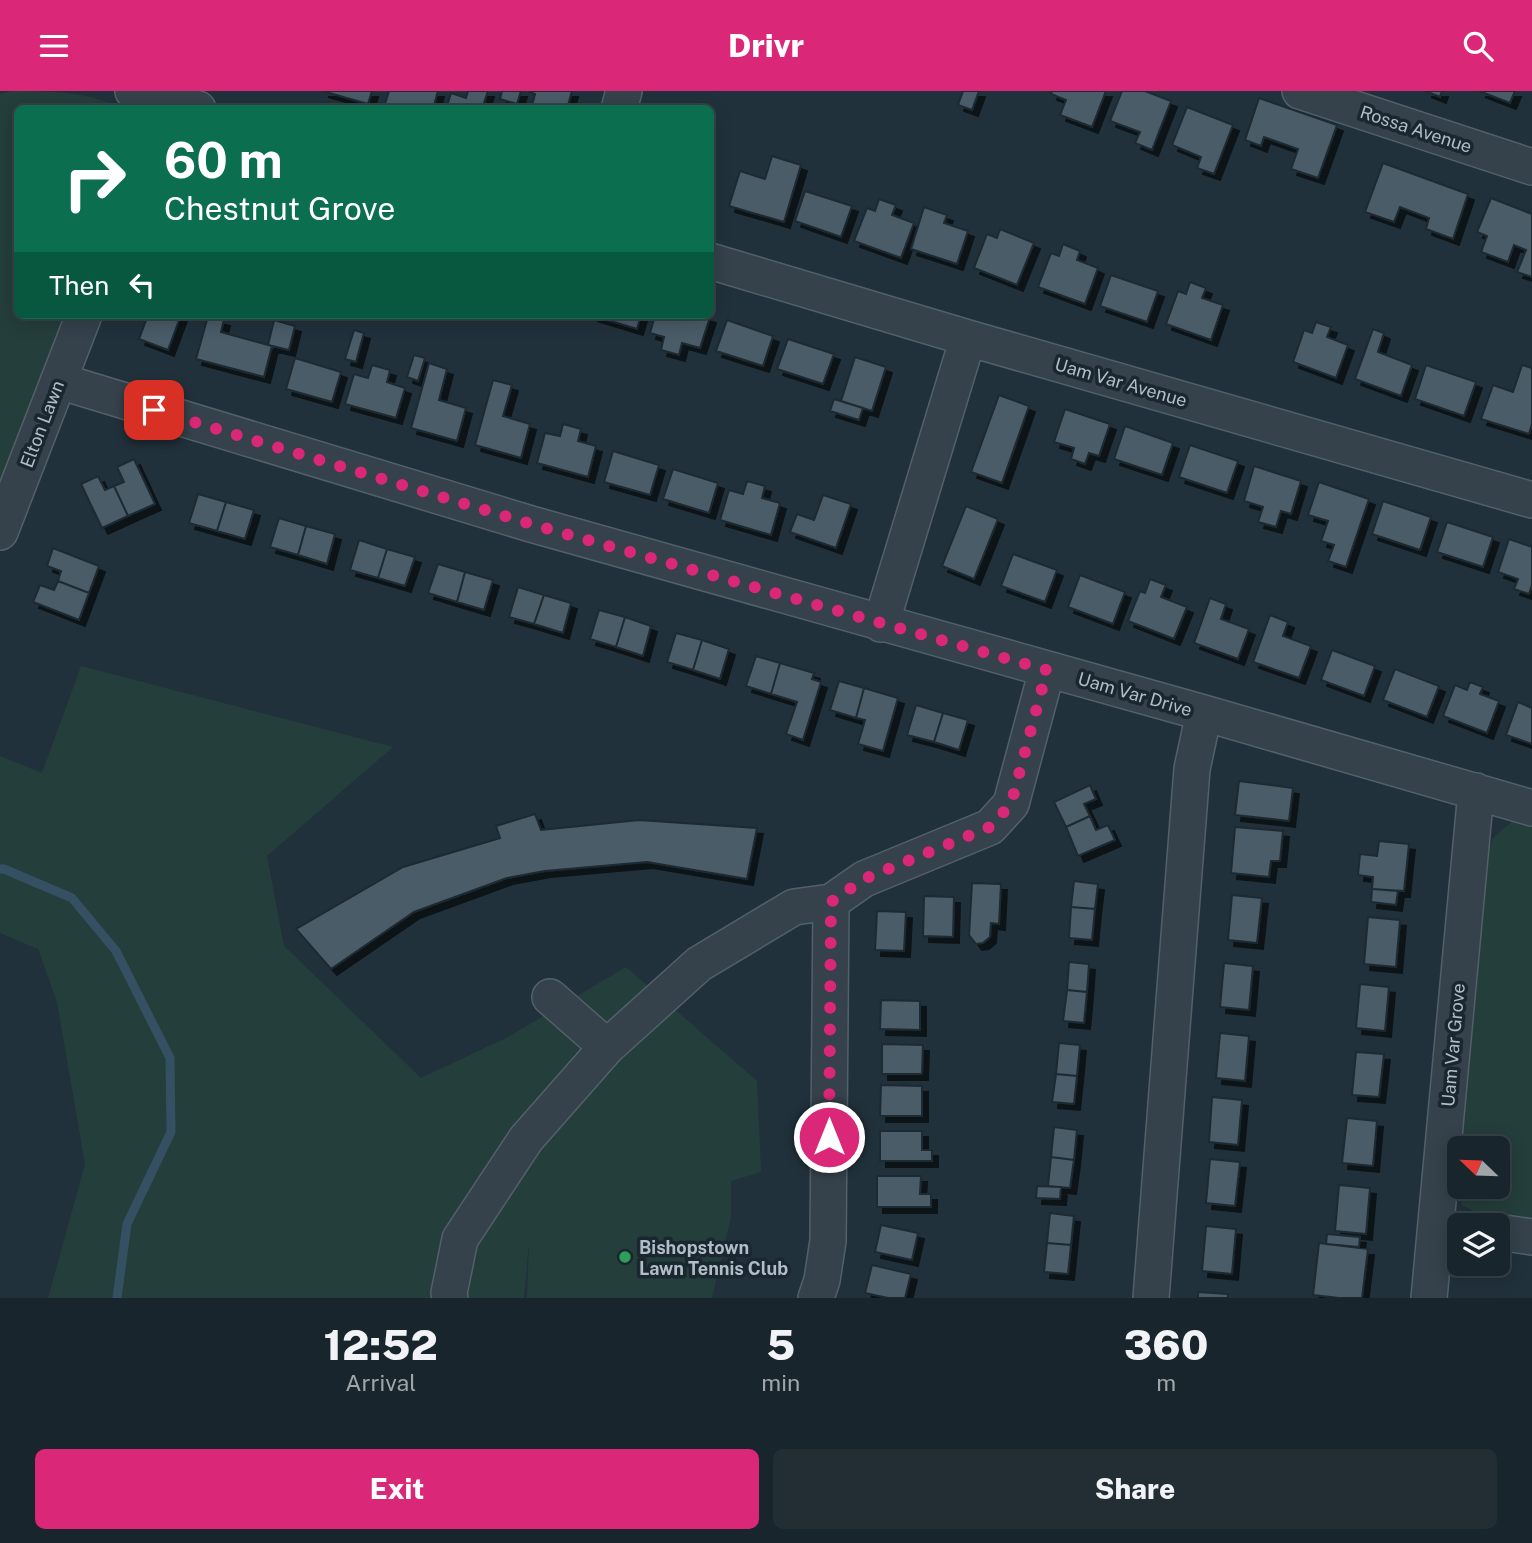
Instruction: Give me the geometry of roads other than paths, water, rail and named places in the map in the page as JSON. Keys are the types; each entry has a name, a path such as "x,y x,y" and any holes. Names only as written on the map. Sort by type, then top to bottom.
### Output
{"street":[{"path":"133,91 176,105"},
{"name":"Rossa Avenue","path":"1300,91 1532,167"},
{"name":"Uam Var Avenue","path":"714,262 1532,500"},
{"name":"Elton Lawn","path":"0,532 82,319"},
{"path":"881,624 968,338"},
{"name":"Uam Var Drive","path":"59,381 531,524 1532,808"},
{"path":"450,1298 460,1240 526,1139 607,1047 699,964 794,907 831,902 864,879 990,827 1011,804 1047,670"},
{"name":"Uam Var Drive","path":"1151,1298 1192,769 1204,713"},
{"name":"Uam Var Grove","path":"1449,1213 1476,791"},
{"path":"816,1298 822,1280 828,1241 831,902"},
{"path":"550,997 607,1047"},
{"name":"Uam Var Grove","path":"1429,1298 1447,1228"},
{"path":"1510,1234 1532,1237"}],"waterway":[{"path":"0,869 72,898 116,951 170,1058 171,1132 127,1224 117,1298"}],"place":[{"name":"Bishopstown Lawn Tennis Club","path":"625,1257"}]}
